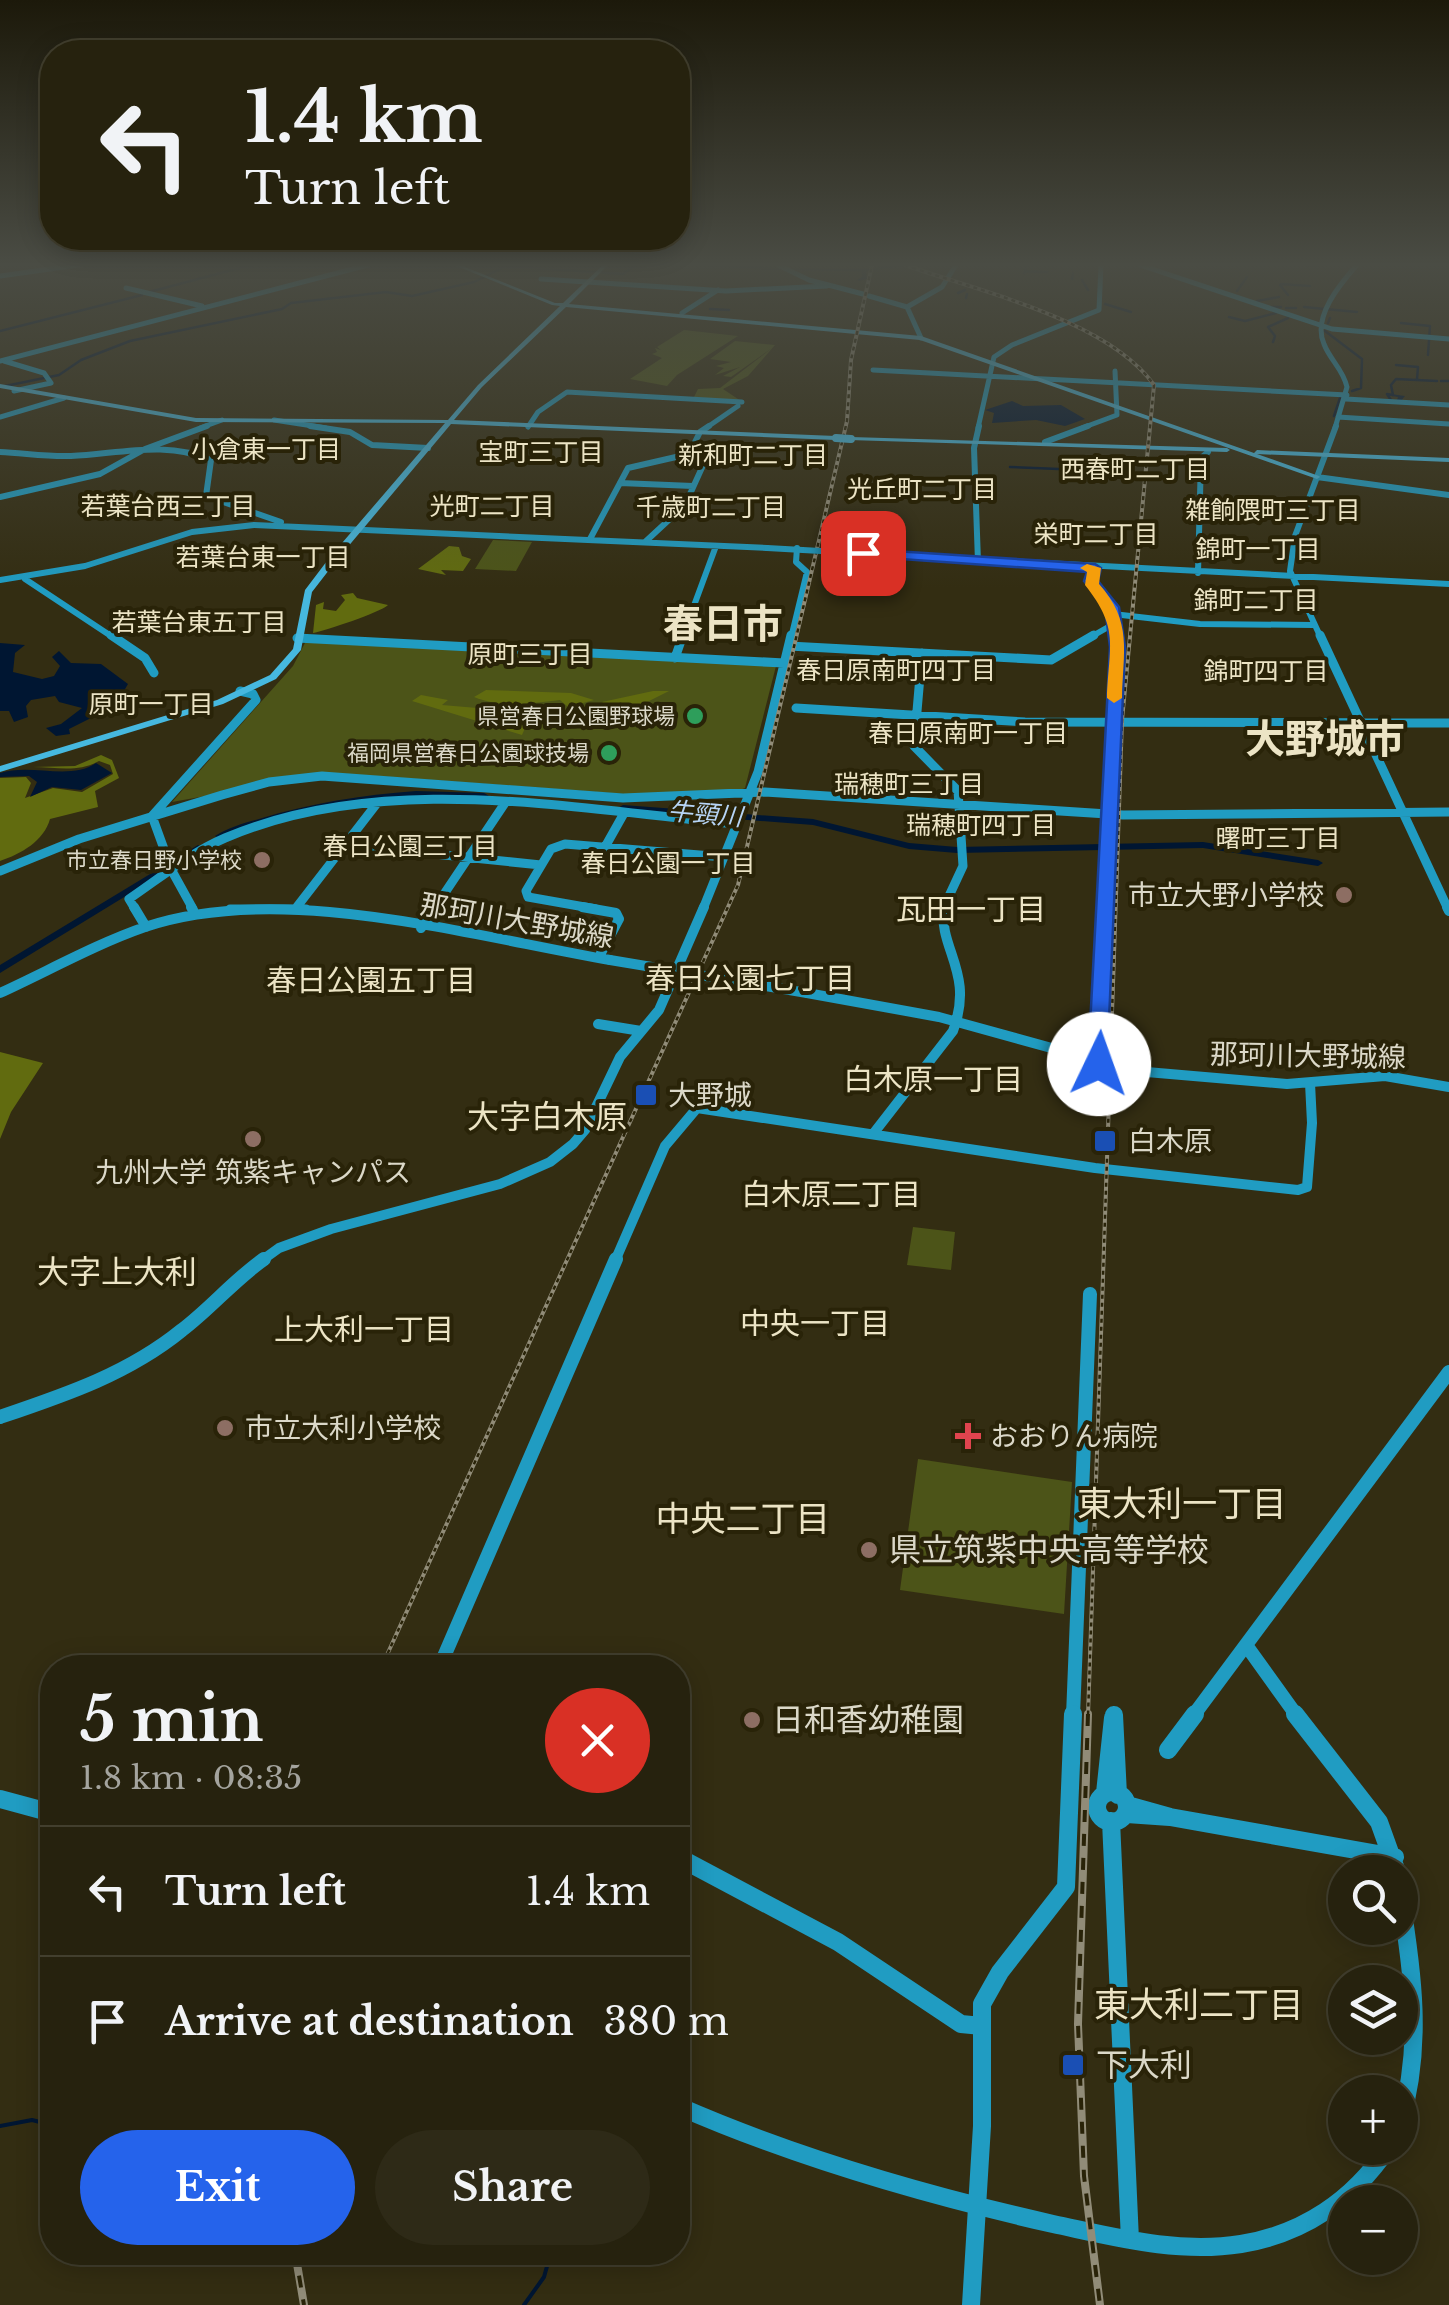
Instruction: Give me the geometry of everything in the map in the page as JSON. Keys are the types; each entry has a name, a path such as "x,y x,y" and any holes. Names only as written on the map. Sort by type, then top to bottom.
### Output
{"main road":[{"path":"0,767 244,691 288,663 297,650 308,592 448,423 498,373"},
{"path":"1021,373 1317,477"},
{"path":"0,387 158,416 220,421 448,423"},
{"path":"220,421 448,423 1449,461"},
{"path":"976,442 1325,456"}],"street":[{"path":"16,390 51,382 43,373"},
{"path":"934,373 1449,405"},
{"path":"1044,442 1117,414 1115,373"},
{"path":"1344,373 1346,397 1289,557 1292,577 1449,912"},
{"path":"978,562 976,442 992,375"},
{"path":"529,426 538,412 567,392 742,402 700,433 690,454"},
{"path":"0,417 62,398"},
{"path":"1338,417 1449,424"},
{"path":"274,420 350,432 372,446 428,448"},
{"path":"0,496 94,476 145,449 220,421"},
{"path":"0,452 67,456 145,449 210,459 206,496 229,508 280,520 282,525"},
{"path":"1198,573 1201,458 1208,452"},
{"path":"590,539 630,466 690,454 705,460 685,506 645,542"},
{"path":"1317,477 1449,495"},
{"path":"620,483 694,486"},
{"path":"0,580 25,579 102,561 192,532 282,525 1449,584"},
{"path":"675,658 716,546"},
{"path":"0,1417 56,1400 134,1363 183,1330 237,1278 279,1248 332,1228 500,1184 550,1162 586,1130 612,1072 672,985 760,764 807,572 796,562 797,548"},
{"path":"836,559 936,562"},
{"path":"1095,568 1092,585 1115,618 1099,1064"},
{"path":"25,579 145,658 154,672"},
{"path":"789,646 1051,660 1115,618 1314,625"},
{"path":"298,638 784,663"},
{"path":"873,1134 957,1022 960,967 942,911 945,897 962,871 963,849 957,786 922,759 914,746 922,653"},
{"path":"152,816 256,700 244,691"},
{"path":"796,708 1024,722 1449,723"},
{"path":"0,870 178,808 269,782 322,776 624,798 747,793 1109,814 1449,812"},
{"path":"421,928 512,792"},
{"path":"146,927 129,899 222,839 273,820 378,802 421,799 623,815 737,818"},
{"path":"164,800 178,808"},
{"path":"296,908 378,802"},
{"path":"605,847 623,815"},
{"path":"152,816 172,871 195,914"},
{"path":"346,845 541,865"},
{"path":"605,956 618,916 612,911 528,897 526,891 541,865 559,846 724,857"},
{"path":"1436,884 1449,885"},
{"name":"那珂川大野城線","path":"0,994 146,927 238,908 296,908 605,956 807,993 957,1022 1099,1064 1159,1074 1310,1084 1385,1076 1449,1087"},
{"path":"598,1024 642,1031"},
{"path":"445,1655 665,1146 697,1108 1095,1168 1302,1190 1308,1184 1306,1157 1314,1142 1310,1084"},
{"path":"971,2305 978,2207 982,2004 1000,1972 1066,1887 1090,1294"},
{"path":"1168,1750 1449,1372"},
{"path":"1246,1645 1327,1758 1376,1812 1392,1855"},
{"path":"0,1800 40,1810"},
{"path":"1130,2240 1118,1806 1349,1855"},
{"path":"690,1863 838,1942 960,2024 982,2026"},
{"path":"1407,1945 1418,2026 1413,2075"},
{"path":"690,2110 859,2171 978,2207 1130,2240 1214,2247 1276,2237 1331,2210 1370,2177 1377,2165"}],"green space":[{"path":"640,373 681,373 667,386 630,379"},
{"path":"740,373 751,373 723,389 741,401 694,397 698,389 720,388"},
{"path":"493,540 532,542 516,571 475,569"},
{"path":"449,546 459,547 462,556 471,559 463,571 441,570 446,575 418,569"},
{"path":"353,593 357,598 388,605 313,633 316,605 324,602 323,609 336,611 345,600 341,595"},
{"path":"306,641 776,666 745,788 740,790 638,795 334,773 172,802 293,666"},
{"path":"486,690 571,693 594,700 568,707 560,700 504,704 474,697"},
{"path":"669,691 641,705 641,720 649,727 615,715 602,702"},
{"path":"421,695 448,700 442,705 512,711 508,716 525,728 522,735 412,701"},
{"path":"101,755 112,760 119,778 95,791 98,807 50,819 31,846 0,861 0,778 26,777 31,783 25,798 53,788 82,792 113,774 110,765 99,761 75,768 33,767 75,766"},
{"path":"0,1052 43,1063 11,1112 0,1139"},
{"path":"913,1227 955,1232 951,1270 907,1265"},
{"path":"918,1459 1072,1482 1064,1614 900,1590"}],"water":[{"path":"1012,401 1023,406 1061,405 1085,419 1065,426 1036,420 992,423 994,413 985,410"},
{"path":"0,643 25,645 15,653 13,672 42,679 54,676 60,666 52,657 59,651 71,663 101,664 128,684 115,706 69,729 70,734 56,736 46,728 61,724 82,708 59,702 55,696 31,700 26,706 28,717 14,722 9,711 0,711"},
{"path":"96,763 112,773 81,790 52,787 30,797 37,782 29,776 0,777 0,773 12,770 74,771"}],"waterway":[{"path":"0,387 63,373"},
{"path":"1352,391 1361,388 1362,373"},
{"path":"1417,379 1418,373"},
{"path":"1391,400 1387,394 1393,395 1391,385 1396,379 1437,381"},
{"path":"1441,381 1449,381"},
{"path":"1393,395 1402,396 1400,400"},
{"path":"1334,416 1340,398"},
{"path":"1010,467 1083,470"},
{"name":"牛頸川","path":"220,836 284,814 349,800 416,794 484,796"},
{"name":"牛頸川","path":"623,808 813,822 909,846 957,850 1203,845 1318,863"},
{"name":"牛頸川","path":"0,970 198,848"},
{"path":"0,2126 40,2122"},
{"path":"524,2305 544,2277 547,2265"}],"railway":[{"path":"387,1655 738,885 847,421 850,373"},
{"path":"1088,1716 1122,720 1154,385 1143,373"},
{"path":"1088,1714 1078,2024 1084,2176 1100,2305"},
{"path":"297,2265 304,2305"}],"slow traffic":[{"path":"1087,568 1095,568 1092,585 1112,607 1117,622 1114,698"}],"place":[{"name":"県営春日公園野球場","path":"695,716"},
{"name":"福岡県営春日公園球技場","path":"609,753"},
{"name":"市立春日野小学校","path":"262,860"},
{"name":"市立大野小学校","path":"1344,895"},
{"name":"大野城","path":"646,1095"},
{"name":"九州大学 筑紫キャンパス","path":"253,1139"},
{"name":"白木原","path":"1105,1141"},
{"name":"市立大利小学校","path":"225,1428"},
{"name":"おおりん病院","path":"968,1436"},
{"name":"県立筑紫中央高等学校","path":"869,1550"},
{"name":"日和香幼稚園","path":"752,1720"},
{"name":"下大利","path":"1073,2065"}],"district":[{"name":"小倉東一丁目","path":"266,449"},
{"name":"宝町三丁目","path":"541,452"},
{"name":"新和町二丁目","path":"753,455"},
{"name":"西春町二丁目","path":"1135,469"},
{"name":"光丘町二丁目","path":"922,489"},
{"name":"若葉台西三丁目","path":"168,506"},
{"name":"光町二丁目","path":"492,506"},
{"name":"千歳町二丁目","path":"711,507"},
{"name":"雑餉隈町三丁目","path":"1273,510"},
{"name":"栄町二丁目","path":"1096,534"},
{"name":"錦町一丁目","path":"1258,549"},
{"name":"若葉台東一丁目","path":"263,557"},
{"name":"錦町二丁目","path":"1256,600"},
{"name":"若葉台東五丁目","path":"199,622"},
{"name":"春日市","path":"723,624"},
{"name":"原町三丁目","path":"530,654"},
{"name":"春日原南町四丁目","path":"896,670"},
{"name":"錦町四丁目","path":"1266,671"},
{"name":"原町一丁目","path":"151,704"},
{"name":"春日原南町一丁目","path":"968,733"},
{"name":"大野城市","path":"1325,739"},
{"name":"瑞穂町三丁目","path":"909,784"},
{"name":"瑞穂町四丁目","path":"981,825"},
{"name":"曙町三丁目","path":"1278,838"},
{"name":"春日公園三丁目","path":"410,846"},
{"name":"春日公園一丁目","path":"668,863"},
{"name":"瓦田一丁目","path":"971,909"},
{"name":"春日公園七丁目","path":"750,978"},
{"name":"春日公園五丁目","path":"371,980"},
{"name":"白木原一丁目","path":"933,1079"},
{"name":"大字白木原","path":"547,1117"},
{"name":"白木原二丁目","path":"831,1194"},
{"name":"大字上大利","path":"117,1272"},
{"name":"中央一丁目","path":"815,1323"},
{"name":"上大利一丁目","path":"364,1329"},
{"name":"東大利一丁目","path":"1182,1503"},
{"name":"中央二丁目","path":"743,1518"},
{"name":"東大利二丁目","path":"1199,2004"}],"route":[{"path":"863,553 1095,568 1092,585 1112,607 1117,622 1099,1064"}]}
